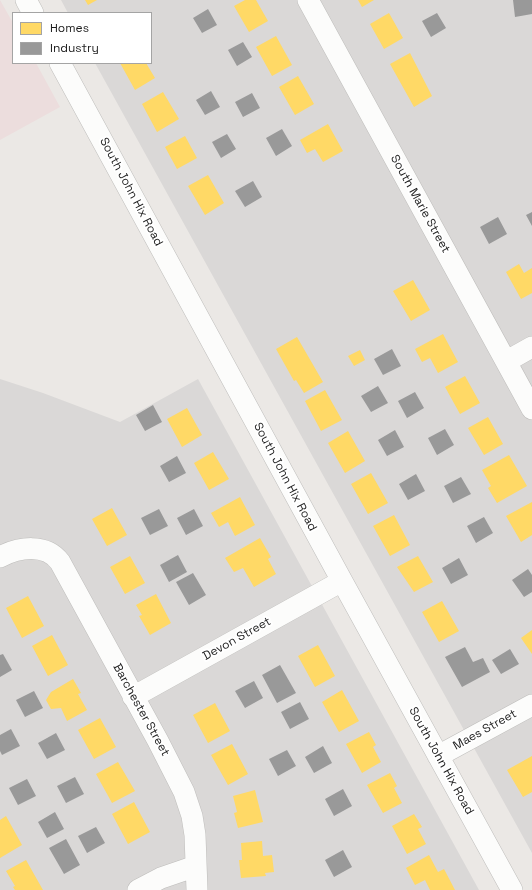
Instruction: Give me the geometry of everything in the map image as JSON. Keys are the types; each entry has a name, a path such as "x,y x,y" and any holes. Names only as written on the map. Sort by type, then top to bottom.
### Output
{"street":[{"path":"26,0 32,12"},
{"name":"South Marie Street","path":"308,0 532,409"},
{"name":"South John Hix Road","path":"61,64 512,890"},
{"path":"507,361 532,347"},
{"name":"Barchester Street","path":"0,558 20,550 41,549 51,552 60,562 184,792 192,816 195,835 197,890"},
{"name":"Devon Street","path":"133,697 342,581"},
{"name":"Maes Street","path":"438,756 532,705"},
{"path":"138,890 161,878 196,866"}],"shaded area":[{"path":"0,0 12,21 12,64 37,64 60,107 0,140"},
{"path":"61,0 532,0 532,853 96,64 152,64 152,12 67,12"},
{"path":"0,379 43,393 120,422 198,379 479,890 0,890"}],"building: Homes":[{"path":"85,0 97,0 88,5"},
{"path":"245,0 256,0 268,21 249,32 234,6"},
{"path":"358,0 374,0 362,7"},
{"path":"389,13 403,38 384,49 370,24"},
{"path":"276,36 292,65 272,76 256,47"},
{"path":"410,53 432,96 414,107 390,64"},
{"path":"121,64 147,64 155,78 135,90"},
{"path":"298,76 314,104 295,115 279,87"},
{"path":"163,92 179,119 157,132 142,104"},
{"path":"328,124 343,151 323,162 315,149 307,153 300,140"},
{"path":"185,136 197,158 177,169 165,147"},
{"path":"208,175 224,203 205,215 188,186"},
{"path":"519,264 524,273 532,268 532,293 521,299 506,272"},
{"path":"413,280 430,310 411,321 393,291"},
{"path":"443,334 458,362 438,373 430,358 422,362 415,349"},
{"path":"297,337 323,382 304,393 296,380 294,381 276,349"},
{"path":"360,350 365,360 354,366 348,356"},
{"path":"465,376 480,403 460,414 445,387"},
{"path":"325,390 342,420 321,431 305,401"},
{"path":"187,408 202,435 182,447 167,419"},
{"path":"488,417 503,444 484,455 468,428"},
{"path":"348,431 365,461 345,473 328,443"},
{"path":"213,452 229,479 209,490 194,463"},
{"path":"509,455 527,486 497,503 488,488 491,486 482,470"},
{"path":"371,473 388,503 368,514 351,484"},
{"path":"240,497 255,525 235,536 228,522 219,527 211,513"},
{"path":"532,502 532,535 521,542 506,516"},
{"path":"112,508 127,535 107,546 92,519"},
{"path":"394,515 410,545 390,556 373,526"},
{"path":"260,538 271,557 268,559 276,574 254,587 243,568 234,572 225,558"},
{"path":"130,556 145,583 125,594 110,567"},
{"path":"418,556 433,582 414,592 397,567"},
{"path":"156,594 171,623 150,635 139,616 142,615 136,605"},
{"path":"28,596 44,626 22,638 6,608"},
{"path":"442,601 459,631 439,642 422,612"},
{"path":"532,630 532,654 521,638"},
{"path":"52,635 68,665 48,676 32,646"},
{"path":"318,645 335,676 315,687 298,656"},
{"path":"73,679 81,693 78,694 87,710 67,721 61,708 51,709 46,700 51,692"},
{"path":"342,690 359,721 339,732 322,702"},
{"path":"215,703 230,731 208,743 193,715"},
{"path":"100,718 116,747 94,759 78,730"},
{"path":"369,732 376,745 373,747 381,762 362,773 346,744"},
{"path":"232,744 248,774 228,785 211,755"},
{"path":"532,756 532,792 523,797 507,770"},
{"path":"118,762 135,791 112,803 96,774"},
{"path":"390,773 397,786 394,788 402,803 383,813 367,785"},
{"path":"255,790 263,822 238,828 234,813 237,812 233,796"},
{"path":"134,802 150,832 128,844 112,814"},
{"path":"414,814 422,827 418,829 426,844 407,854 392,826"},
{"path":"6,816 22,845 0,858 0,820"},
{"path":"262,841 263,856 272,855 274,872 265,873 266,876 241,878 239,860 242,860 241,843"},
{"path":"429,855 438,872 444,869 455,890 430,890 425,880 415,885 406,868"},
{"path":"26,860 43,890 15,890 13,887 15,886 6,871"}],"building: Industry":[{"path":"513,0 532,0 532,14 515,17"},
{"path":"208,9 217,25 202,33 193,18"},
{"path":"437,13 446,28 431,37 422,21"},
{"path":"243,42 252,57 237,66 228,50"},
{"path":"211,91 220,107 205,115 196,100"},
{"path":"252,93 260,108 243,117 235,102"},
{"path":"282,129 292,146 276,156 266,138"},
{"path":"227,134 236,149 221,158 212,142"},
{"path":"253,181 262,197 245,207 235,191"},
{"path":"532,212 532,226 526,215"},
{"path":"498,217 507,234 489,244 480,227"},
{"path":"392,349 401,366 383,375 374,359"},
{"path":"378,386 388,403 371,412 361,396"},
{"path":"415,392 424,408 407,418 398,401"},
{"path":"153,405 162,422 145,431 136,415"},
{"path":"445,429 454,445 437,455 428,438"},
{"path":"395,430 404,447 387,456 378,440"},
{"path":"177,456 186,473 169,482 160,466"},
{"path":"416,474 425,491 408,500 399,484"},
{"path":"461,477 471,494 453,503 444,486"},
{"path":"159,509 168,526 150,535 141,518"},
{"path":"194,509 203,526 186,535 177,518"},
{"path":"484,517 493,533 476,543 467,526"},
{"path":"178,555 187,572 169,582 160,565"},
{"path":"459,558 468,575 451,584 442,568"},
{"path":"528,569 532,575 532,592 524,597 512,580"},
{"path":"193,573 206,595 189,605 176,582"},
{"path":"465,647 473,662 483,658 490,672 462,687 445,657"},
{"path":"510,649 519,664 501,674 492,660"},
{"path":"3,654 12,670 0,677 0,655"},
{"path":"280,665 296,693 277,703 262,675"},
{"path":"254,681 263,698 245,708 235,691"},
{"path":"34,691 43,708 25,717 16,700"},
{"path":"300,702 309,719 290,729 281,712"},
{"path":"11,729 20,746 2,755 0,751 0,735"},
{"path":"56,733 65,750 47,759 38,743"},
{"path":"323,746 332,763 314,773 305,757"},
{"path":"287,750 296,766 278,776 269,759"},
{"path":"75,777 84,794 66,803 57,786"},
{"path":"27,779 36,796 18,805 9,788"},
{"path":"343,789 352,806 334,816 325,799"},
{"path":"55,812 64,829 47,838 38,822"},
{"path":"96,827 105,843 87,853 78,836"},
{"path":"66,839 80,865 64,874 49,848"},
{"path":"343,850 352,867 334,877 325,860"}]}
